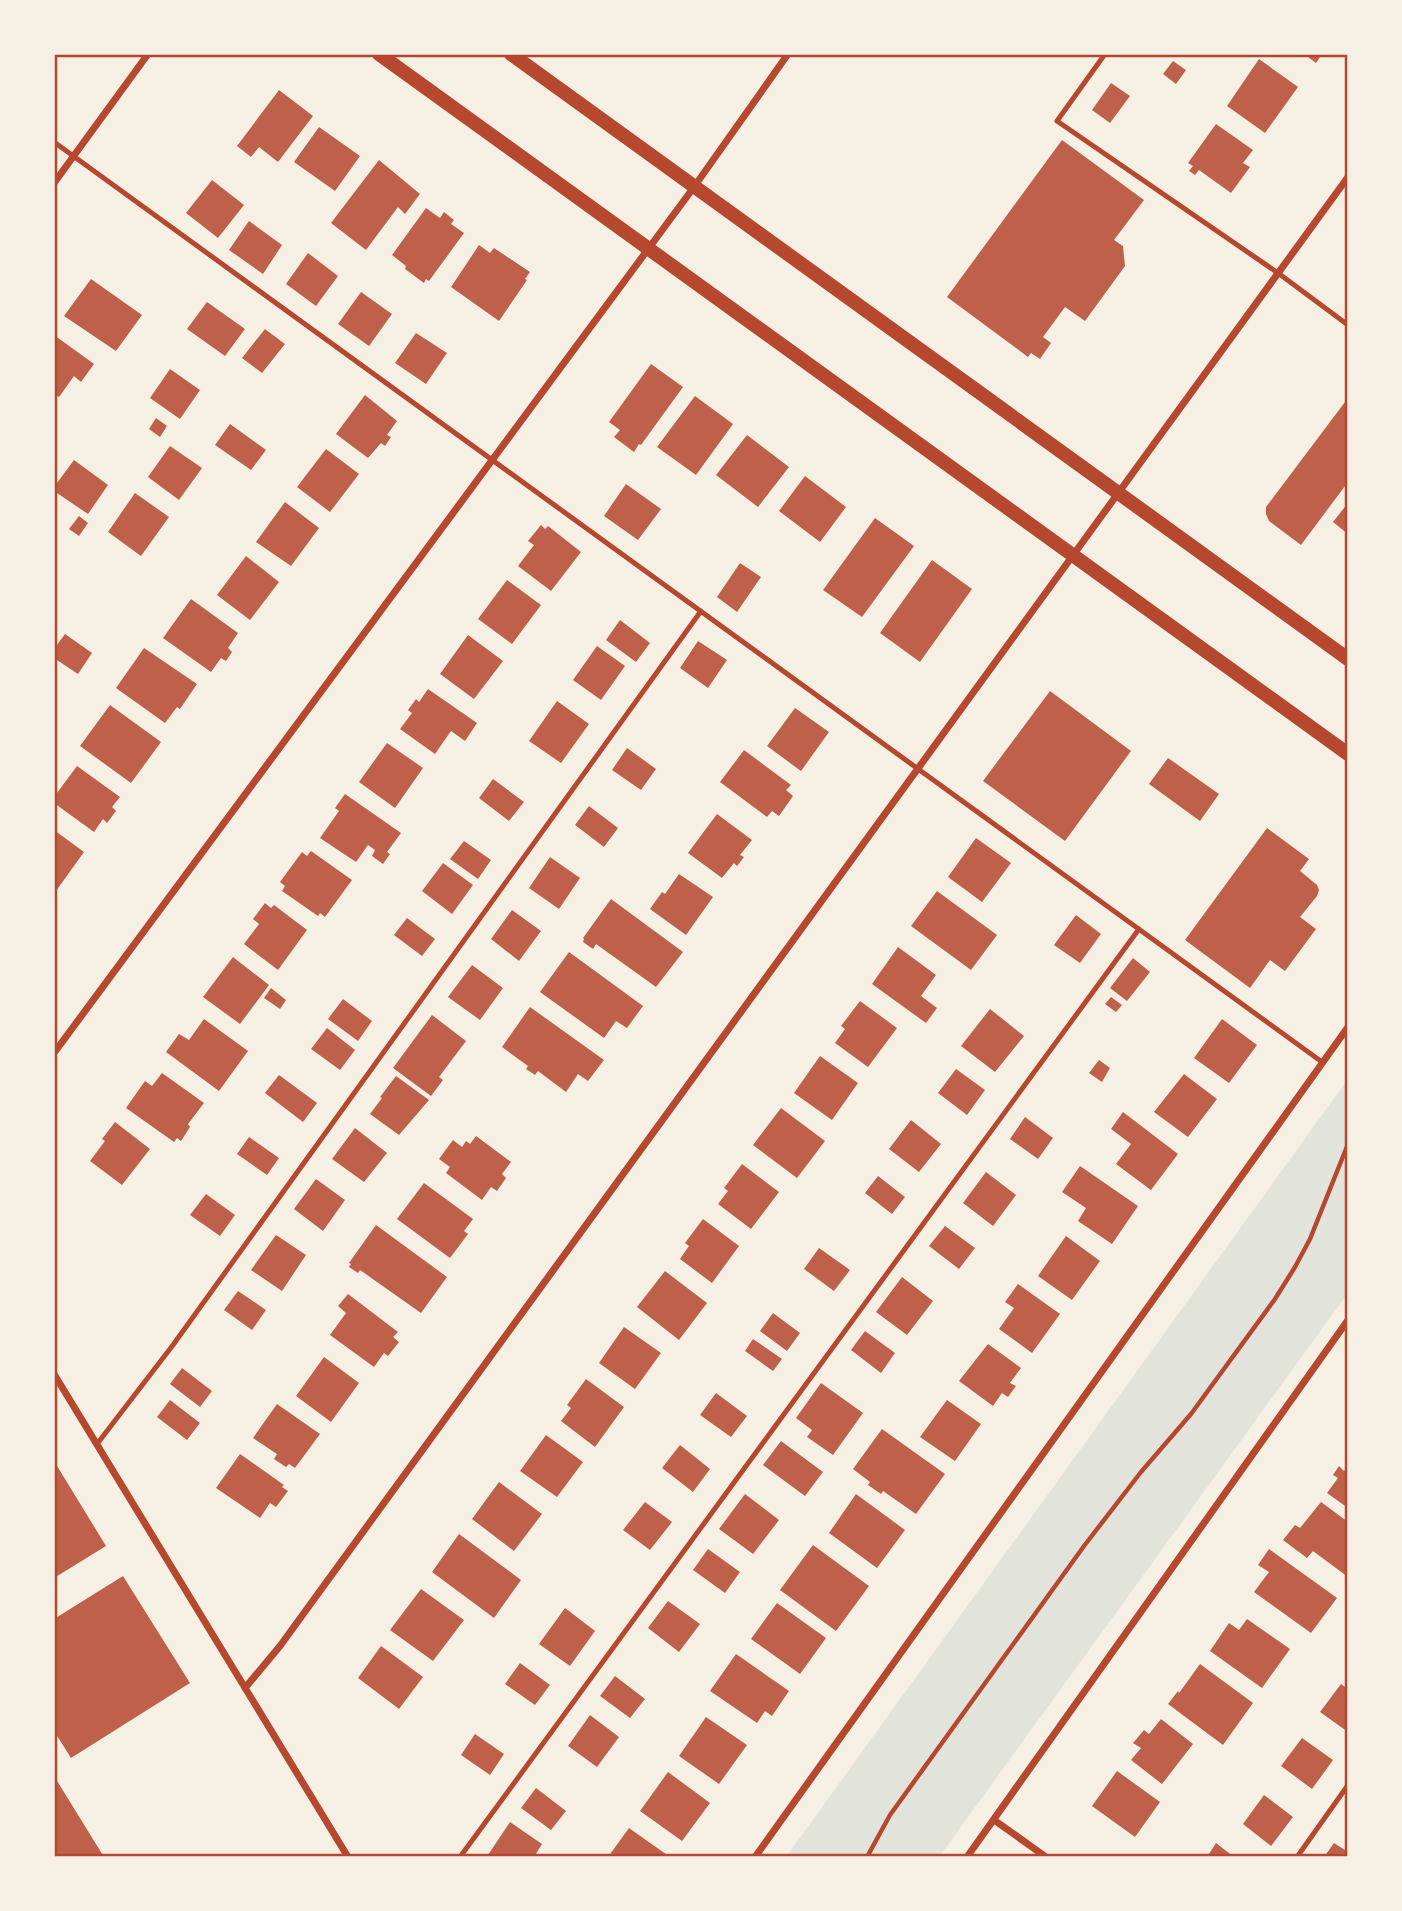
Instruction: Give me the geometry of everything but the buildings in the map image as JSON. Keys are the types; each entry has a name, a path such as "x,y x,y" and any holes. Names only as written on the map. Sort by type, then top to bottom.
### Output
{"main road":[{"path":"379,54 1348,754"},
{"path":"512,54 1348,659"}],"street":[{"path":"54,183 148,54"},
{"path":"54,1053 694,187 788,54"},
{"path":"245,1688 288,1634 1348,177"},
{"path":"755,1857 1348,1027"},
{"path":"967,1857 1348,1320"},
{"path":"54,1374 348,1857"},
{"path":"994,1820 1046,1857"}],"lane":[{"path":"1105,54 1057,121 1278,273 1348,325"},
{"path":"54,142 1322,1062"},
{"path":"97,1444 181,1333 701,611"},
{"path":"460,1857 1139,929"},
{"path":"1297,1857 1348,1785"}],"path":[{"path":"867,1857 890,1815 1084,1546 1141,1472 1198,1405 1275,1299 1310,1238 1348,1144"}],"shaded area":[{"path":"1348,1079 1348,1293 939,1857 786,1857"}]}
